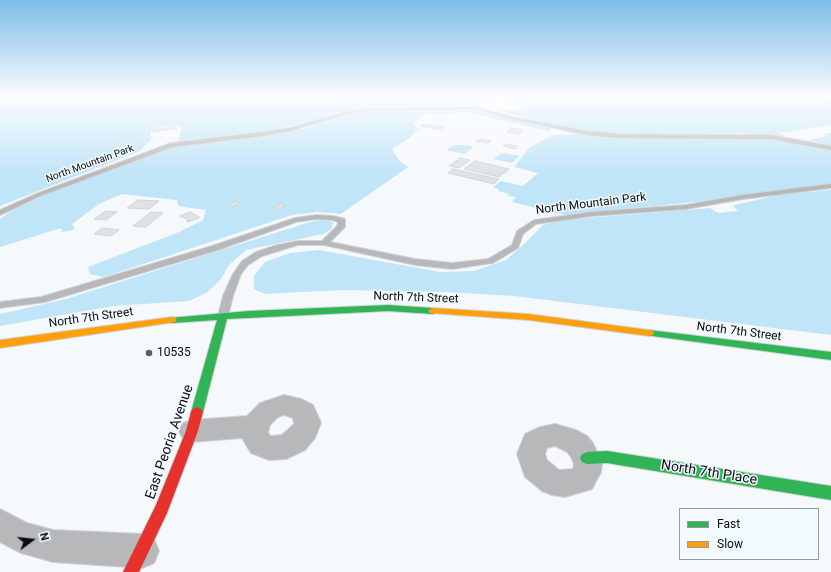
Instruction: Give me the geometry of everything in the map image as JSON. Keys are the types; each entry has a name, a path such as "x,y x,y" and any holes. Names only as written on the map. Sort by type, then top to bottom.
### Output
{"main road":[{"name":"North 7th Street","path":"0,344 125,325 223,316 388,308 456,311 535,318 831,356"},
{"name":"East Peoria Avenue","path":"136,562 162,508 192,431 223,316"},
{"name":"North 7th Place","path":"587,458 607,456 831,493"}],"street":[{"path":"192,431 255,426"},
{"path":"0,524 21,537 53,546 136,562"}],"lane":[{"name":"North Mountain Park","path":"0,213 38,195 171,145 262,134 290,129 312,123"},
{"name":"North Mountain Park","path":"536,123 587,133 620,136 771,137 831,148"},
{"name":"North Mountain Park","path":"223,316 228,296 237,274 245,263 259,254 298,243 324,243 415,262 452,266 490,261 515,246 520,233 534,222 592,214 686,207 743,197 831,186"},
{"path":"0,305 42,300 215,248 295,220 316,217 333,218 342,221 341,227 324,243"}],"shaded area":[{"path":"0,123 306,123 264,131 178,141 182,127 176,125 163,126 152,129 150,136 153,137 140,151 0,206"},
{"path":"322,123 413,123 418,129 408,139 392,149 399,160 408,167 341,214 317,212 292,215 104,277 90,274 88,267 179,232 203,220 206,210 178,206 177,200 122,194 99,204 72,224 75,229 63,232 61,228 0,247 0,219 11,211 48,193 162,150 185,145 303,129"},
{"path":"513,123 530,123 549,127 551,129 549,131"},
{"path":"544,123 831,123 831,125 778,133 785,136 741,133 654,134 600,132"},
{"path":"831,133 831,146 800,138 809,140 827,136 821,134"},
{"path":"583,134 637,138 755,138 831,150 831,184 695,202 565,215 512,202 516,197 508,196 509,194 498,191 499,189 493,187 501,181 523,186 538,173 514,167 530,147 553,135"},
{"path":"454,145 474,147 464,154 446,150"},
{"path":"501,153 519,156 512,163 493,159"},
{"path":"831,190 831,335 514,296 445,292 341,290 265,294 254,289 254,276 265,262 290,253 319,250 440,272 474,271 506,260 543,225 562,220 710,208 718,213 738,211 733,206 783,194"},
{"path":"322,220 333,222 332,229 323,234 246,250 229,265 221,279 214,286 206,293 189,301 113,306 0,326 0,314 66,299 310,222"}],"building":[{"path":"426,124 444,127 439,130 421,126"},
{"path":"174,126 175,129 153,132 152,130"},
{"path":"511,128 523,130 519,134 507,132"},
{"path":"480,139 491,141 488,143 476,141"},
{"path":"506,144 518,146 515,149 503,146"},
{"path":"460,158 470,160 459,168 449,166"},
{"path":"475,161 509,169 499,177 464,169"},
{"path":"453,169 499,179 494,184 448,173"},
{"path":"138,200 159,201 149,209 127,208"},
{"path":"237,201 241,203 232,207 227,205"},
{"path":"281,203 286,205 279,210 273,208"},
{"path":"106,211 117,212 106,220 94,219"},
{"path":"151,212 163,213 146,227 133,226"},
{"path":"190,212 199,218 188,222 186,221 189,220 180,216"},
{"path":"102,228 119,230 111,236 94,234"}],"traffic: fast":[{"path":"172,320 249,314 388,308 433,311"},
{"path":"197,412 223,316"},
{"path":"649,333 831,356"},
{"path":"587,458 607,457 831,493"}],"traffic: slow":[{"path":"433,311 528,317 649,333"},
{"path":"0,344 172,320"}],"traffic: jam":[{"path":"131,572 162,508 192,431 197,412"}],"place":[{"name":"10535","path":"149,353"}]}
